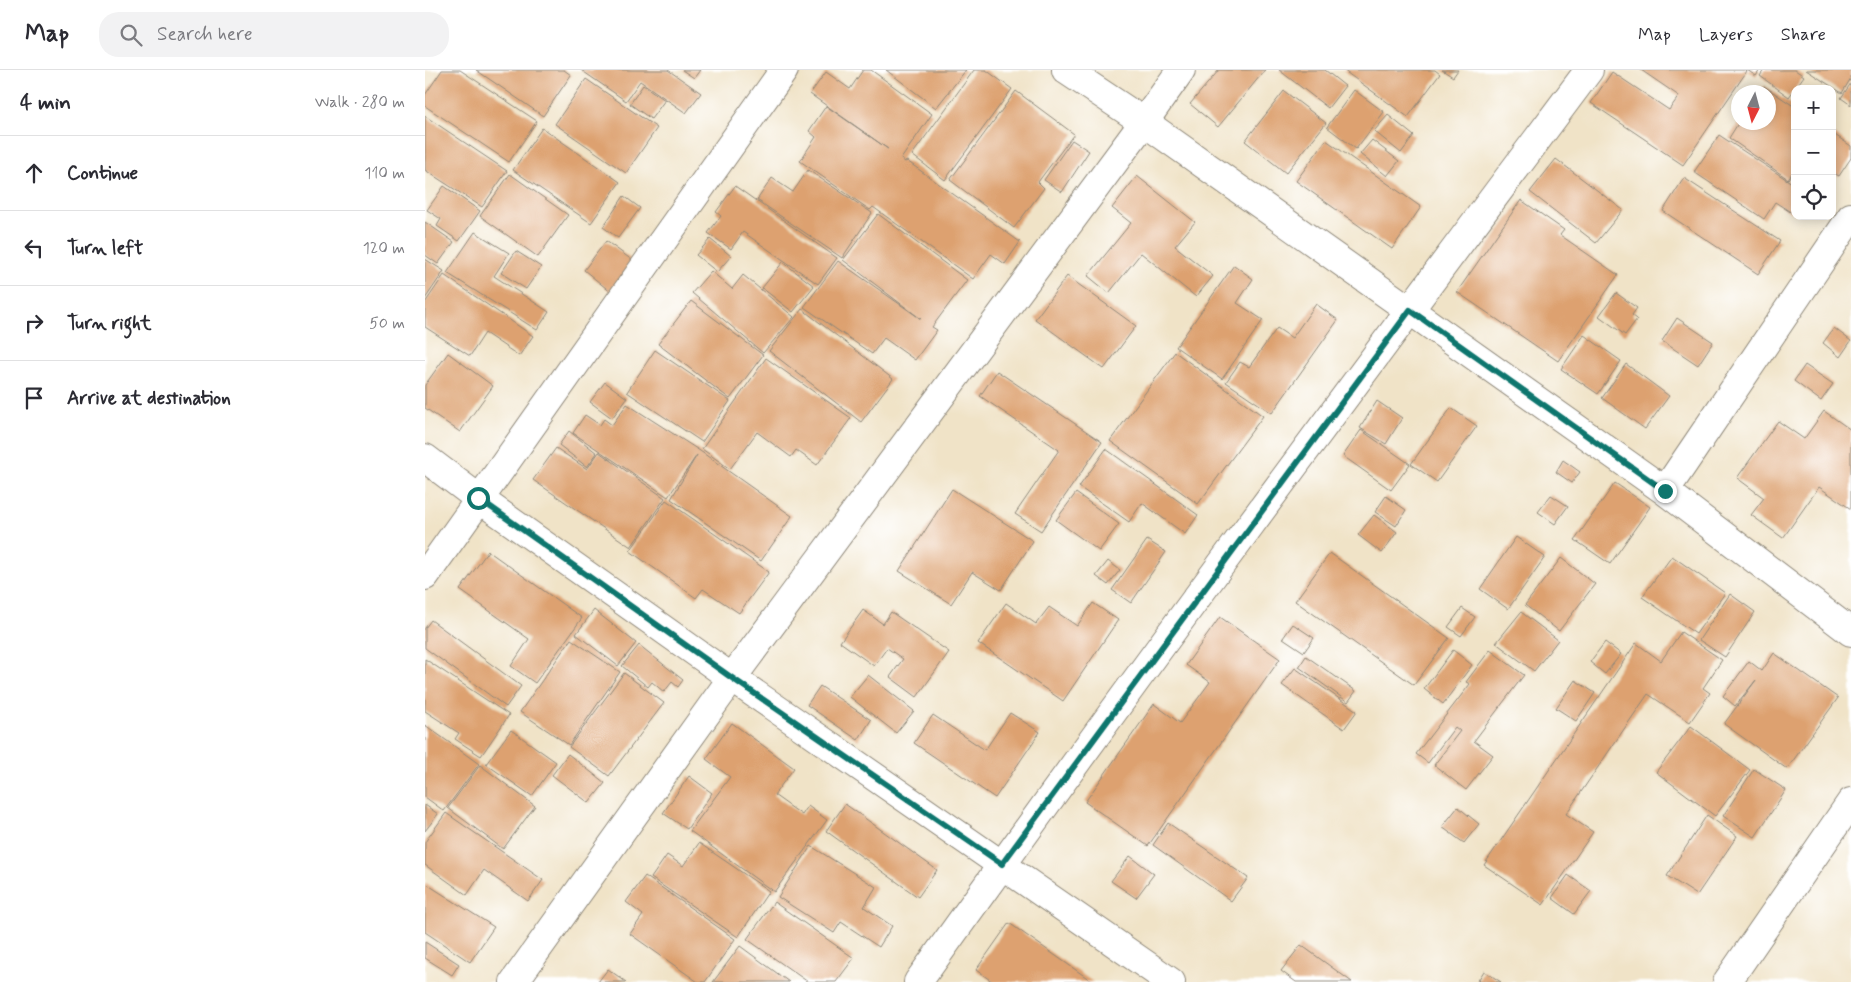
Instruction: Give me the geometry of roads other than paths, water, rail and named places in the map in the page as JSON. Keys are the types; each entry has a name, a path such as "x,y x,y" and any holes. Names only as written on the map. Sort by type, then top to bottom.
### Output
{"street":[{"path":"425,576 478,498 783,70"},
{"path":"1066,70 1145,122 1665,491 1851,632"},
{"path":"514,982 732,678 1145,122 1181,70"},
{"path":"917,982 1410,310 1589,70"},
{"path":"1665,491 1851,217"},
{"path":"425,458 478,498 732,678 1171,982"},
{"path":"1727,982 1851,802"}]}
